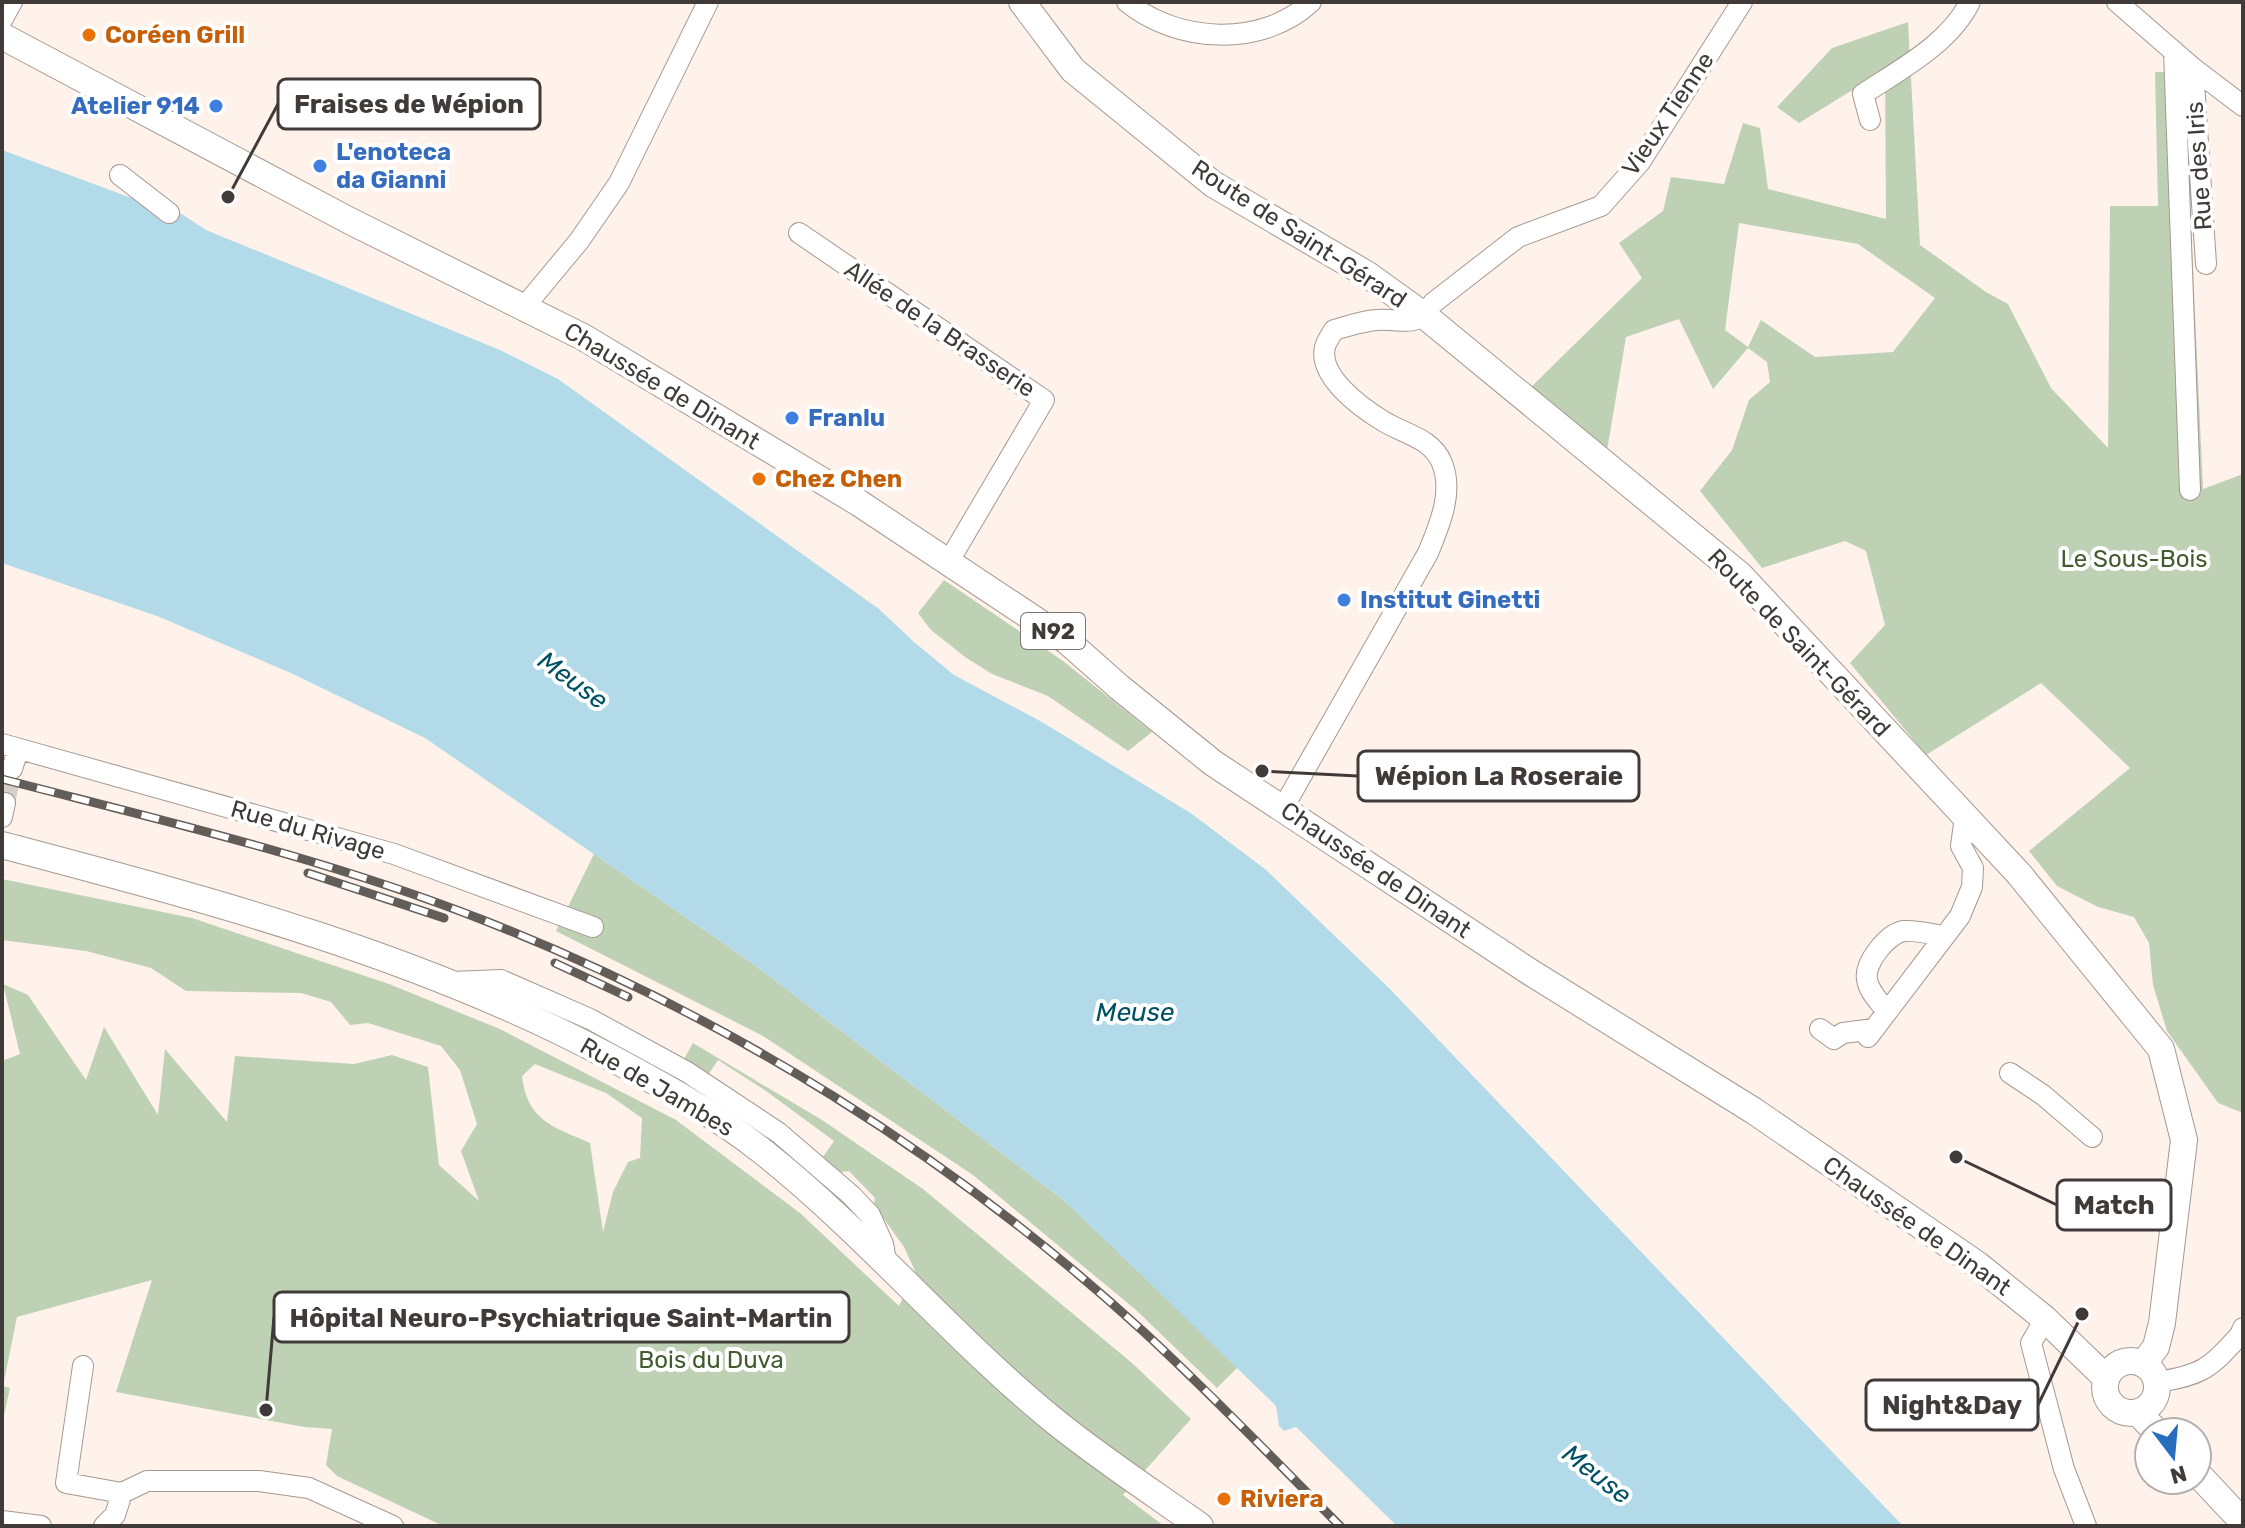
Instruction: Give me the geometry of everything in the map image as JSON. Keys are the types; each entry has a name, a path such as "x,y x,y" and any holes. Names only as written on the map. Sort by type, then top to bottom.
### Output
{"main road":[{"name":"Route de Saint-Gérard","path":"1022,2 1073,70 1213,184 1368,275 1425,316 1740,575 2019,874 2161,1049 2184,1140 2162,1323 2150,1373"},
{"name":"Chaussée de Dinant","path":"4,38 350,221 583,337 949,561 1067,641 1213,763 1530,972 1754,1111 1978,1265 2045,1319 2106,1378"},
{"name":"Rue de Jambes","path":"2,845 275,919 369,951 567,1035 676,1093 762,1151 1056,1422 1200,1526"},
{"path":"2106,1378 2115,1366 2129,1361 2150,1373 2156,1395 2150,1406 2138,1413"},
{"name":"N92","path":"2106,1378 2105,1392 2111,1406 2124,1413 2138,1413 2141,1416"},
{"path":"2213,1489 2242,1518"}],"street":[{"path":"4,38 12,2"},
{"path":"525,306 579,241 619,183 708,2"},
{"path":"1127,2 1147,17 1171,28 1218,35 1267,28 1286,21 1311,2"},
{"name":"Vieux Tienne","path":"1425,316 1433,303 1518,237 1601,206 1640,162 1742,2"},
{"path":"1870,120 1863,94 1914,61 1961,21 1970,2"},
{"path":"2117,2 2193,68 2243,106"},
{"path":"2174,51 2190,490"},
{"name":"Rue des Iris","path":"2193,68 2206,264"},
{"path":"120,175 169,213"},
{"name":"Allée de la Brasserie","path":"799,233 1044,400 949,561"},
{"path":"1283,808 1428,553 1445,511 1443,465 1433,447 1382,420 1340,387 1325,370 1325,347 1334,330 1381,319 1414,321 1425,316"},
{"name":"Rue du Rivage","path":"11,754 394,854 593,927"},
{"path":"1820,1029 1834,1039 1843,1033 1871,1033 1960,916 1972,887 1973,868 1961,846 1965,816"},
{"path":"1887,1012 1866,978 1868,967 1888,939 1904,931 1943,936"},
{"path":"2010,1073 2043,1095 2092,1137"},
{"path":"2045,1319 2031,1343 2064,1469 2086,1526"},
{"path":"2150,1373 2186,1378 2210,1368 2243,1328"},
{"path":"83,1366 66,1483 122,1493 147,1481 259,1481 309,1488 393,1526"},
{"path":"104,1526 115,1515 122,1493"},
{"path":"2,1521 41,1526"}],"green space":[{"name":"Le Sous-Bois","path":"1908,22 1920,245 2008,304 2051,388 2108,448 2110,206 2158,206 2155,72 2184,72 2203,489 2243,474 2243,1113 2218,1103 2167,1031 2153,985 2149,943 2134,917 2098,907 2057,886 2029,851 2130,768 2041,683 1926,755 1850,663 1885,625 1866,551 1845,541 1762,568 1700,491 1732,450 1749,400 1770,382 1767,362 1748,348 1713,389 1679,319 1626,337 1605,463 1522,396 1642,278 1619,243 1663,211 1671,177 1724,184 1743,123 1760,128 1768,189 1886,219 1885,70 1799,123 1777,107 1832,48","holes":["1739,223 1858,244 1935,298 1893,352 1815,357 1761,320 1748,347 1725,330"]},
{"path":"944,580 1063,661 1152,732 1128,751 1048,696 992,674 965,657 931,630 918,613"},
{"path":"594,854 752,963 1066,1202 1238,1367 1217,1388 1136,1310 973,1175 763,1036 556,931"},
{"name":"Bois du Duva","path":"2,879 192,918 389,984 500,1029 676,1120 800,1213 899,1306 915,1271 904,1247 874,1205 875,1198 849,1171 835,1173 820,1161 834,1141 718,1060 708,1075 683,1061 693,1043 822,1120 923,1189 1132,1363 1191,1419 1123,1495 1164,1526 443,1526 337,1476 326,1465 332,1429 304,1427 116,1392 152,1280 17,1317 3,1386 10,1388 2,1424 2,1061 20,1054 3,984 28,995 86,1080 104,1027 158,1115 165,1049 227,1122 235,1056 354,1064 392,1055 428,1067 439,1165 479,1201 461,1151 477,1124 460,1070 441,1046 368,1023 350,1025 331,1002 301,993 186,991 151,968 86,951 2,940","holes":["535,1064 606,1093 642,1118 640,1158 628,1162 613,1192 603,1232 590,1143 554,1127 536,1113 525,1091 522,1076"]}],"water":[{"name":"Meuse","path":"2,150 137,200 177,211 206,230 500,350 558,379 879,609 954,675 1042,722 1192,814 1265,869 1388,987 1903,1526 1397,1526 1296,1427 1284,1431 1279,1426 1276,1406 1066,1202 752,963 425,738 291,673 157,616 2,563"}],"tunnel":[{"path":"5,803 12,769"}],"railway":[{"path":"2,779 245,842 424,898 573,958 749,1046 915,1150 995,1208 1071,1269 1170,1356 1340,1526"},
{"path":"308,873 444,918"},
{"path":"555,963 628,997"}],"place":[{"name":"Coréen Grill","path":"89,35"},
{"name":"Atelier 914","path":"216,106"},
{"name":"L'enoteca da Gianni","path":"320,166"},
{"name":"Fraises de Wépion","path":"228,197"},
{"name":"Franlu","path":"792,418"},
{"name":"Chez Chen","path":"759,479"},
{"name":"Institut Ginetti","path":"1344,600"},
{"name":"Wépion La Roseraie","path":"1262,771"},
{"name":"Match","path":"1956,1157"},
{"name":"Night&Day","path":"2082,1314"},
{"name":"Hôpital Neuro-Psychiatrique Saint-Martin","path":"266,1410"},
{"name":"Riviera","path":"1224,1499"}]}
